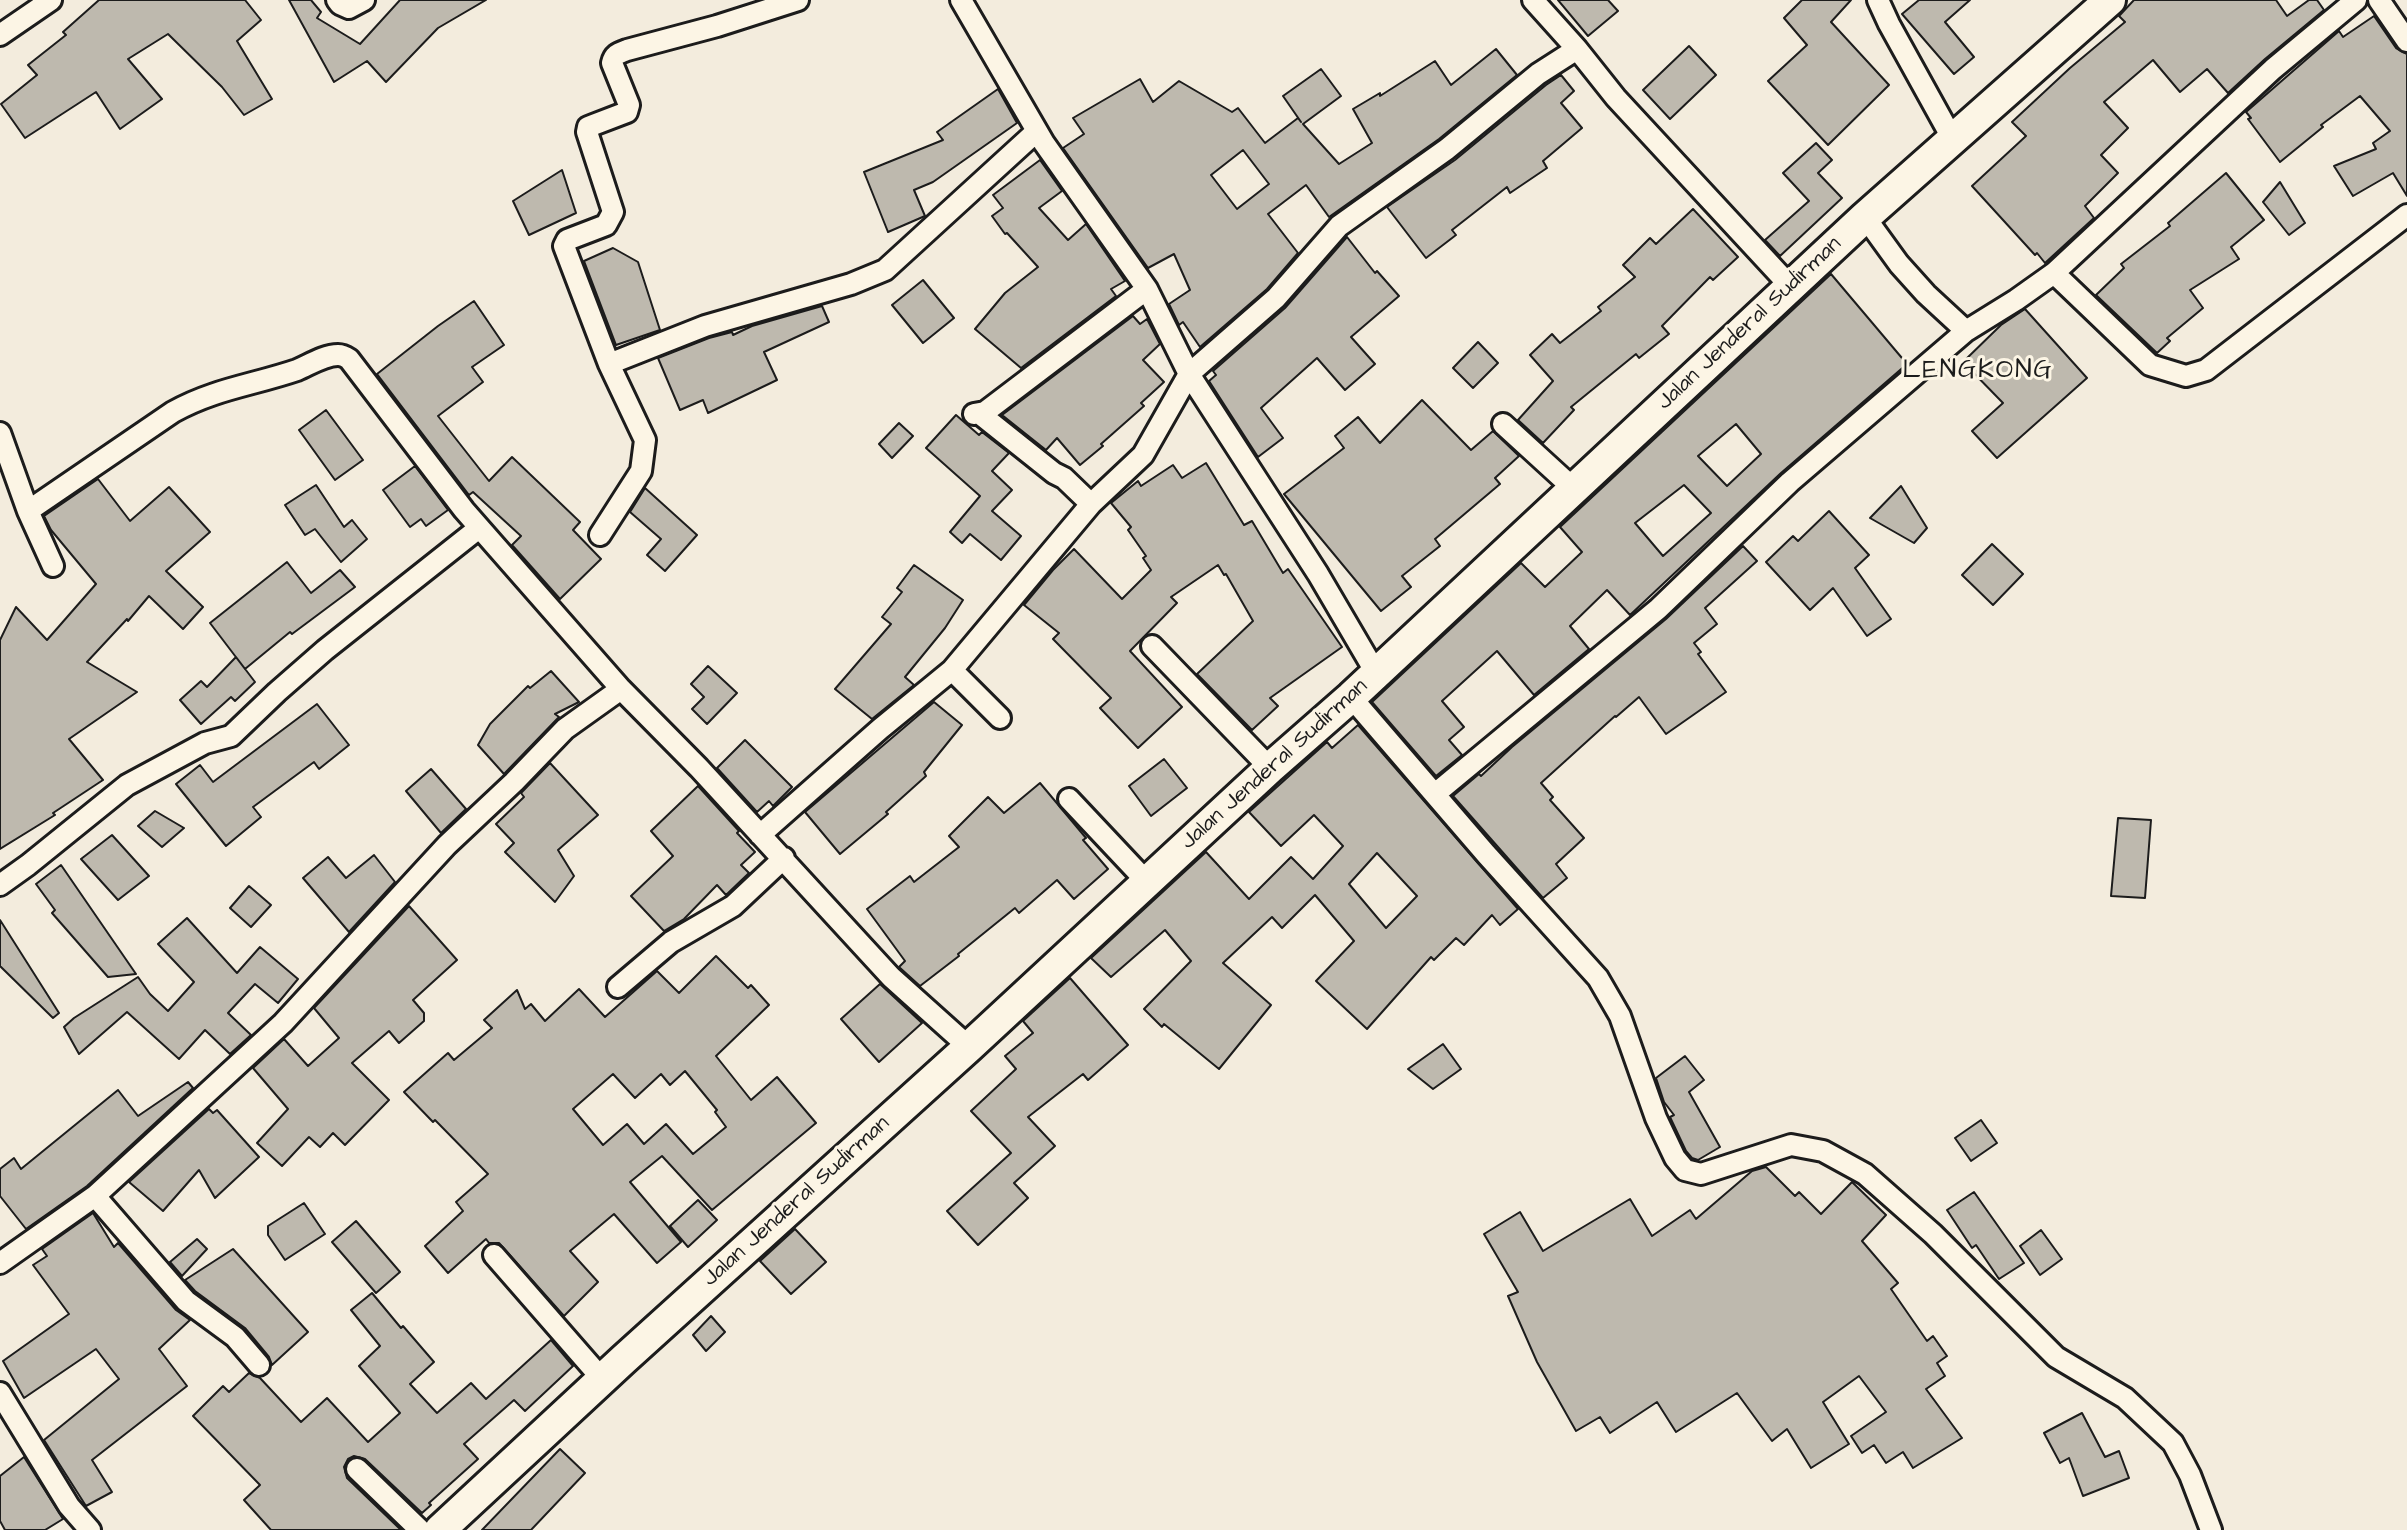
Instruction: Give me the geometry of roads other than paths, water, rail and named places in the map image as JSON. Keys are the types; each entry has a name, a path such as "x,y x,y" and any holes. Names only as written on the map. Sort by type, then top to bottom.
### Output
{"main road":[{"name":"Jalan Jenderal Sudirman","path":"440,1530 1351,697 1865,217 2110,0"}],"street":[{"path":"0,35 51,0"},
{"path":"337,0 349,8 364,0"},
{"path":"600,535 641,471 645,440 609,364 564,246 567,240 606,225 613,212 587,132 588,127 627,112 629,105 613,59 616,54 627,50 798,0"},
{"path":"961,0 1037,131 1147,289 1189,374 1318,574 1376,673"},
{"path":"1533,0 1616,98 1791,287"},
{"path":"1878,0 1952,138"},
{"path":"1435,794 1658,609 1790,482 1966,331 2054,273 2273,69 2356,0"},
{"path":"2379,0 2407,41"},
{"path":"760,835 952,670 1091,504 1143,455 1189,374 1276,298 1339,226 1447,149 1538,74 1577,49"},
{"path":"609,364 705,326 851,284 885,270 1037,131"},
{"path":"2054,273 2150,365 2186,376 2206,370 2407,215"},
{"path":"1865,217 1899,264 1966,331"},
{"path":"1091,504 1064,478 977,414 1147,289"},
{"path":"28,511 191,402 211,393 296,370 337,355 349,359 479,528 621,689 784,858 891,977 969,1047"},
{"path":"1503,424 1573,488"},
{"path":"0,433 28,511 53,566"},
{"path":"0,885 127,785 205,743 231,736 325,650 479,528"},
{"path":"1152,646 1270,768"},
{"path":"952,670 1000,718"},
{"path":"0,1263 95,1196 283,1023 447,845 565,729 621,689"},
{"path":"1351,697 1598,978 1620,1016 1656,1118 1675,1158 1685,1170 1701,1174 1791,1145 1823,1151 1865,1174 1933,1234 2056,1357 2125,1398 2173,1443 2190,1475 2211,1530"},
{"path":"1069,799 1147,882"},
{"path":"618,987 671,942 733,906 784,858"},
{"path":"95,1196 186,1301 235,1337 259,1365"},
{"path":"494,1255 603,1380"},
{"path":"0,1393 69,1506 90,1530"},
{"path":"357,1469 420,1530"}],"district":[{"name":"LENGKONG","path":"1978,372"}]}
